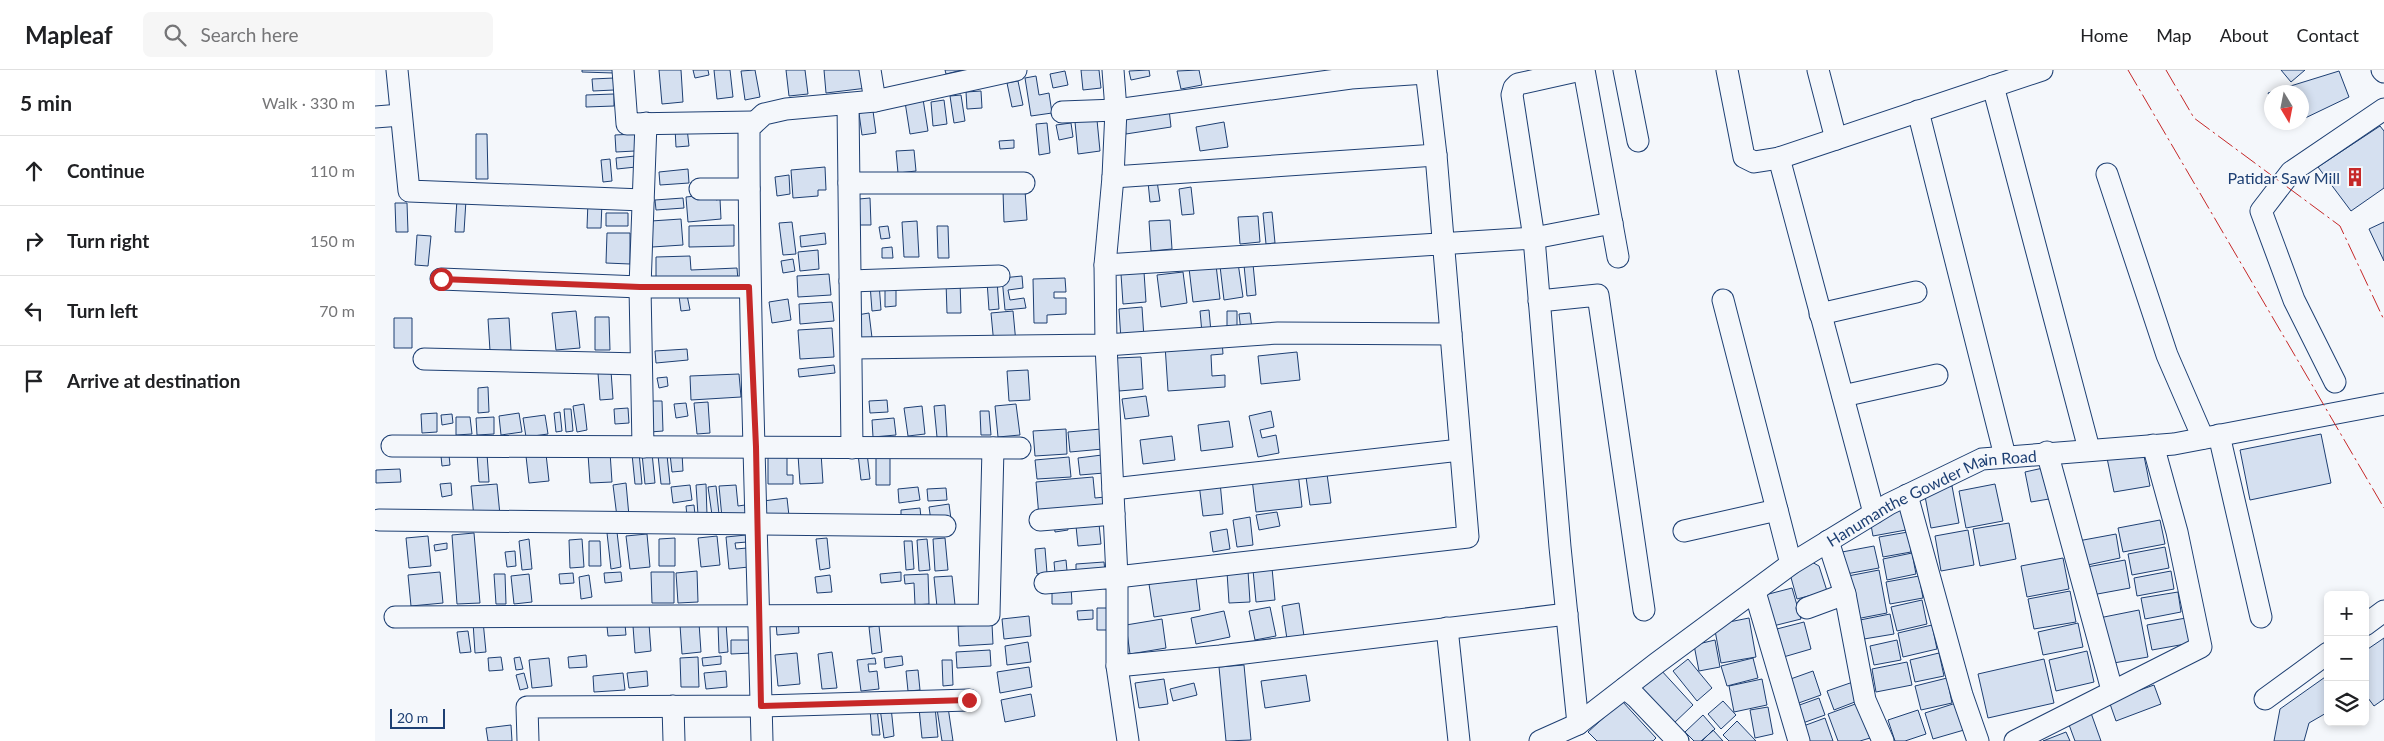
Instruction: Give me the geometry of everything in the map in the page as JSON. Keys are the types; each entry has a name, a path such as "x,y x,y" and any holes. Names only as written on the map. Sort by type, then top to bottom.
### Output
{"street":[{"path":"397,70 409,191 643,200"},
{"path":"623,70 627,124 753,122"},
{"path":"870,70 875,102"},
{"path":"762,741 756,447 749,287 749,128 753,122 764,114 786,109 875,102 1015,70"},
{"path":"1113,70 1116,110 1113,177 1105,265 1106,345 1117,577 1117,666 1128,741"},
{"path":"1578,724 1534,238 1512,95 1514,88 1518,84 1537,75 1583,70 1618,257"},
{"path":"1624,70 1638,141"},
{"path":"1727,70 1744,157 1754,162 1779,158 2042,70"},
{"path":"1818,70 1836,139"},
{"path":"1045,584 1468,538 1436,155 1426,71 1351,78 1116,110 1062,112"},
{"path":"1993,86 2089,449"},
{"path":"848,104 852,448"},
{"path":"2335,382 2294,300 2261,211 2291,172 2384,109"},
{"path":"1917,111 2005,456"},
{"path":"375,117 401,115"},
{"path":"643,447 640,287 647,123"},
{"path":"1113,177 1436,155"},
{"path":"1779,158 1874,513"},
{"path":"2107,174 2167,355 2211,437 2261,617"},
{"path":"849,183 1024,183"},
{"path":"700,188 749,189"},
{"path":"1105,265 1534,238 1611,223"},
{"path":"850,282 999,276"},
{"path":"441,279 640,287 749,287"},
{"path":"1820,314 1916,292"},
{"path":"1539,301 1598,295 1645,610"},
{"path":"1723,300 1791,564"},
{"path":"852,348 1106,345 1278,333 1451,334"},
{"path":"424,359 641,364"},
{"path":"1843,396 1937,375"},
{"name":"Hanumanthe Gowder Main Road","path":"1552,739 1578,724 1791,564 1874,513 1982,458 2153,445 2382,411"},
{"path":"2015,741 2112,690 2201,647 2177,532 2153,445"},
{"path":"392,446 1019,448"},
{"path":"395,616 989,615 993,448"},
{"path":"1113,489 1461,450"},
{"path":"2047,452 2112,690"},
{"path":"1907,495 1962,696 1978,741"},
{"path":"1684,531 1777,510"},
{"path":"1040,520 1114,514"},
{"path":"379,520 945,526"},
{"path":"1828,541 1845,594 1865,700 1883,741"},
{"path":"1755,592 1799,741"},
{"path":"1807,608 1845,594"},
{"path":"2369,622 2384,611"},
{"path":"1117,666 1221,656 1567,614"},
{"path":"1447,628 1459,741"},
{"path":"2265,699 2324,656"},
{"path":"1625,688 1678,741"},
{"path":"528,741 527,707 761,706 969,700"},
{"path":"673,706 674,741"}],"building":[{"path":"582,70 614,70 614,73 582,72"},
{"path":"659,70 681,70 683,102 662,104"},
{"path":"693,70 708,70 709,75 695,78"},
{"path":"714,70 730,70 733,97 717,99"},
{"path":"755,70 760,97 745,100 741,71"},
{"path":"786,70 805,70 808,94 789,96"},
{"path":"824,70 865,70 867,88 826,93"},
{"path":"945,70 962,70 946,74"},
{"path":"1081,70 1099,70 1101,88 1083,90"},
{"path":"1149,70 1150,76 1131,80 1129,71"},
{"path":"1199,70 1202,85 1181,89 1177,71"},
{"path":"2281,70 2305,70 2291,82"},
{"path":"1065,71 1068,85 1053,88 1050,74"},
{"path":"2339,71 2349,97 2309,116 2309,85 2294,85"},
{"path":"1036,76 1039,95 1049,93 1052,113 1031,116 1025,78"},
{"path":"614,78 614,90 593,91 592,79"},
{"path":"1018,81 1023,105 1012,107 1007,83"},
{"path":"981,91 982,108 967,109 966,92"},
{"path":"614,94 614,106 586,107 586,95"},
{"path":"961,95 965,121 954,123 950,96"},
{"path":"923,99 928,131 910,134 905,102"},
{"path":"944,100 947,124 933,126 931,102"},
{"path":"1169,109 1171,127 1126,134 1123,116"},
{"path":"873,111 876,133 862,135 859,113"},
{"path":"1097,120 1100,151 1078,154 1075,122"},
{"path":"1224,122 1228,147 1200,151 1196,127"},
{"path":"1047,123 1050,153 1039,155 1036,124"},
{"path":"1071,123 1073,137 1059,140 1056,125"},
{"name":"Patidar Saw Mill","path":"2380,126 2384,131 2384,188 2351,211 2318,167"},
{"path":"675,128 687,128 689,146 676,147"},
{"path":"476,134 487,134 488,179 476,179"},
{"path":"635,134 635,151 616,152 615,135"},
{"path":"1014,140 1014,148 1000,149 999,141"},
{"path":"914,150 916,171 898,173 896,151"},
{"path":"635,156 636,167 617,169 616,158"},
{"path":"610,159 612,181 603,182 601,160"},
{"path":"825,167 826,190 818,190 818,196 793,198 791,170"},
{"path":"688,169 689,183 660,185 659,172"},
{"path":"789,175 790,194 777,196 775,177"},
{"path":"1157,181 1160,201 1150,202 1148,182"},
{"path":"1191,187 1194,214 1182,215 1179,189"},
{"path":"1025,190 1027,220 1004,222 1003,191"},
{"path":"715,194 716,200 720,199 721,219 688,222 686,197"},
{"path":"683,198 684,208 656,210 655,200"},
{"path":"870,198 871,225 860,225 859,199"},
{"path":"457,199 466,200 464,232 455,232"},
{"path":"588,201 602,202 601,228 587,228"},
{"path":"395,203 407,203 408,232 396,232"},
{"path":"1272,212 1275,243 1266,244 1263,213"},
{"path":"606,213 628,213 628,226 606,226"},
{"path":"1258,216 1260,242 1240,244 1238,217"},
{"path":"681,219 683,245 652,247 651,221"},
{"path":"1170,220 1172,249 1151,251 1149,221"},
{"path":"917,221 919,257 904,257 902,222"},
{"path":"792,222 796,254 783,255 779,223"},
{"path":"2384,222 2384,261 2369,229"},
{"path":"734,225 734,246 689,247 689,226"},
{"path":"888,226 890,238 881,239 879,227"},
{"path":"937,226 948,226 949,258 938,258"},
{"path":"607,233 630,233 630,264 606,263"},
{"path":"825,233 826,244 801,247 800,236"},
{"path":"417,235 431,236 428,266 415,265"},
{"path":"892,247 893,258 882,258 882,248"},
{"path":"818,250 819,269 800,271 798,252"},
{"path":"690,256 691,270 737,268 738,281 656,284 656,257"},
{"path":"793,259 795,271 783,273 781,261"},
{"path":"1238,263 1243,297 1224,300 1220,266"},
{"path":"1253,264 1256,295 1247,296 1244,265"},
{"path":"1216,265 1220,299 1193,302 1189,268"},
{"path":"1144,272 1146,302 1123,304 1121,274"},
{"path":"1183,272 1187,303 1161,307 1157,275"},
{"path":"829,274 831,295 798,297 797,276"},
{"path":"1022,276 1023,288 1008,290 1010,300 1024,298 1026,308 1005,310 1002,278"},
{"path":"1065,278 1066,292 1054,292 1054,298 1066,298 1066,314 1047,315 1047,323 1034,323 1033,279"},
{"path":"997,280 999,309 989,310 987,281"},
{"path":"960,281 961,313 947,313 946,282"},
{"path":"879,283 881,310 872,311 870,284"},
{"path":"896,283 896,306 885,307 885,284"},
{"path":"687,295 690,310 681,311 679,296"},
{"path":"788,299 791,320 772,323 769,302"},
{"path":"832,302 834,321 800,324 799,304"},
{"path":"1142,307 1144,338 1121,340 1119,309"},
{"path":"1209,310 1211,332 1202,333 1200,311"},
{"path":"576,311 580,348 556,350 552,313"},
{"path":"1013,311 1016,343 994,345 991,313"},
{"path":"1227,311 1237,311 1237,329 1227,329"},
{"path":"869,313 873,346 860,347 857,315"},
{"path":"1250,313 1252,329 1241,331 1239,314"},
{"path":"595,317 609,317 610,350 595,350"},
{"path":"394,318 412,318 412,348 394,348"},
{"path":"509,318 511,350 490,351 488,319"},
{"path":"832,328 834,357 800,359 798,330"},
{"path":"1222,341 1223,354 1211,355 1212,376 1225,375 1225,387 1168,391 1165,345"},
{"path":"687,349 688,360 656,363 655,351"},
{"path":"1297,352 1300,380 1261,384 1258,356"},
{"path":"1141,357 1143,389 1119,391 1116,358"},
{"path":"834,365 835,373 799,377 798,369"},
{"path":"1028,370 1030,400 1009,401 1007,371"},
{"path":"611,371 613,399 600,400 598,373"},
{"path":"739,374 741,397 691,400 690,376"},
{"path":"667,377 668,386 659,388 657,378"},
{"path":"488,387 489,412 478,413 478,388"},
{"path":"1146,396 1149,416 1125,419 1122,399"},
{"path":"887,400 888,412 870,413 869,401"},
{"path":"649,401 662,401 663,431 650,432"},
{"path":"708,402 710,433 697,434 694,403"},
{"path":"686,403 688,416 676,418 674,404"},
{"path":"584,404 587,430 577,432 573,406"},
{"path":"1016,404 1020,435 998,437 995,406"},
{"path":"945,405 947,437 937,437 934,406"},
{"path":"922,406 925,434 908,436 904,408"},
{"path":"628,408 629,423 615,424 614,409"},
{"path":"564,409 571,409 573,431 566,432"},
{"path":"980,411 989,411 991,435 981,435"},
{"path":"1271,411 1274,427 1260,430 1262,438 1276,435 1279,453 1258,457 1249,416"},
{"path":"560,412 562,431 556,432 554,413"},
{"path":"437,413 437,432 422,433 421,414"},
{"path":"519,413 522,432 501,435 499,416"},
{"path":"452,414 453,423 442,425 441,415"},
{"path":"545,415 548,434 526,437 523,418"},
{"path":"456,417 470,417 472,434 456,435"},
{"path":"494,417 494,434 477,435 476,418"},
{"path":"894,418 896,435 873,437 872,420"},
{"path":"1229,421 1233,447 1201,451 1198,425"},
{"path":"1066,429 1067,454 1035,456 1033,431"},
{"path":"1101,429 1103,449 1070,452 1068,432"},
{"path":"2321,434 2331,483 2250,500 2240,450"},
{"path":"1172,436 1175,460 1143,464 1140,440"},
{"path":"2143,451 2150,486 2114,492 2107,458"},
{"path":"610,452 612,482 590,483 588,454"},
{"path":"639,453 642,484 635,484 632,454"},
{"path":"652,453 655,483 645,484 642,454"},
{"path":"682,453 683,471 672,472 670,454"},
{"path":"821,453 823,483 800,484 798,455"},
{"path":"867,453 870,479 861,480 858,454"},
{"path":"477,454 487,454 489,482 479,482"},
{"path":"546,454 549,481 529,483 526,456"},
{"path":"768,454 787,454 787,475 793,475 793,484 768,484"},
{"path":"876,454 890,454 890,485 876,485"},
{"path":"449,455 450,465 442,466 441,456"},
{"path":"658,455 667,455 670,484 661,484"},
{"path":"1102,455 1104,473 1080,475 1078,458"},
{"path":"1069,457 1071,477 1037,479 1035,460"},
{"path":"2043,468 2049,499 2031,502 2025,472"},
{"path":"400,469 401,482 376,483 376,470"},
{"path":"1298,473 1302,507 1256,512 1252,479"},
{"path":"1327,474 1331,503 1310,505 1306,477"},
{"path":"1093,477 1095,498 1105,497 1106,510 1039,517 1036,482"},
{"path":"1220,482 1223,514 1203,516 1199,484"},
{"path":"451,483 452,495 442,497 440,484"},
{"path":"626,483 629,516 617,517 613,485"},
{"path":"497,484 500,515 474,518 471,486"},
{"path":"706,484 707,515 698,515 696,485"},
{"path":"1995,484 2003,521 1966,528 1959,491"},
{"path":"690,485 692,500 673,503 671,487"},
{"path":"736,485 738,506 745,505 746,516 722,518 719,486"},
{"path":"716,486 719,514 712,515 708,487"},
{"path":"1952,486 1959,523 1931,528 1924,491"},
{"path":"918,487 920,500 899,503 898,489"},
{"path":"946,488 947,500 928,501 927,489"},
{"path":"787,498 789,516 765,519 763,501"},
{"path":"949,504 951,519 931,521 929,507"},
{"path":"1901,504 1906,530 1873,536 1871,525"},
{"path":"694,505 695,515 687,516 686,506"},
{"path":"920,508 921,518 901,519 901,510"},
{"path":"1277,512 1280,526 1259,530 1256,515"},
{"path":"1250,517 1253,545 1237,547 1233,520"},
{"path":"2160,520 2165,544 2123,552 2118,528"},
{"path":"1067,522 1068,530 1055,532 1054,524"},
{"path":"2009,523 2016,559 1980,566 1973,529"},
{"path":"1099,524 1101,544 1078,546 1076,526"},
{"path":"1227,529 1230,549 1213,552 1210,532"},
{"path":"1968,530 1974,565 1941,571 1935,536"},
{"path":"617,532 621,567 611,569 607,533"},
{"path":"1908,532 1911,552 1883,557 1879,537"},
{"path":"474,533 480,603 457,604 452,535"},
{"path":"647,534 650,567 630,569 626,536"},
{"path":"2116,534 2120,558 2083,566 2078,541"},
{"path":"746,535 747,542 735,543 736,549 747,548 749,567 729,569 726,537"},
{"path":"428,536 431,566 409,568 406,538"},
{"path":"717,536 720,565 701,567 698,538"},
{"path":"675,538 675,566 659,566 659,539"},
{"path":"827,538 830,568 820,570 816,539"},
{"path":"945,538 948,570 935,571 933,539"},
{"path":"529,539 532,569 522,570 519,541"},
{"path":"582,539 584,567 570,568 569,540"},
{"path":"927,539 930,570 919,571 917,540"},
{"path":"589,541 600,541 601,566 589,566"},
{"path":"904,541 912,541 914,569 906,570"},
{"path":"447,543 447,549 435,551 434,545"},
{"path":"1874,546 1879,568 1846,574 1842,552"},
{"path":"2165,547 2169,568 2132,575 2128,554"},
{"path":"1045,548 1047,573 1037,574 1035,549"},
{"path":"515,551 516,566 507,567 505,552"},
{"path":"1912,553 1916,574 1887,580 1883,559"},
{"path":"2063,558 2069,589 2027,597 2021,566"},
{"path":"1066,560 1067,571 1055,573 1054,562"},
{"path":"2125,560 2130,588 2092,595 2087,567"},
{"path":"1810,561 1819,566 1827,591 1797,599 1790,574"},
{"path":"1104,562 1105,572 1076,574 1076,564"},
{"path":"1272,568 1275,600 1256,602 1253,570"},
{"path":"1879,570 1887,613 1856,619 1848,576"},
{"path":"697,571 698,602 678,603 676,573"},
{"path":"1248,571 1250,602 1229,603 1227,572"},
{"path":"2171,571 2174,589 2137,596 2134,578"},
{"path":"440,572 443,603 411,606 408,575"},
{"path":"621,572 622,581 605,583 604,573"},
{"path":"651,572 674,572 674,603 652,603"},
{"path":"901,572 901,581 881,583 880,574"},
{"path":"573,573 574,583 560,584 559,574"},
{"path":"494,574 505,574 506,604 496,604"},
{"path":"529,574 532,602 514,604 511,576"},
{"path":"928,574 929,604 915,605 914,583 905,584 904,575"},
{"path":"589,575 592,597 581,599 579,577"},
{"path":"830,575 832,592 817,593 815,577"},
{"path":"952,576 955,605 937,607 934,577"},
{"path":"1919,576 1923,598 1890,604 1886,582"},
{"path":"1196,577 1200,610 1154,617 1149,584"},
{"path":"1052,586 1071,586 1072,604 1052,604"},
{"path":"1792,588 1801,619 1773,626 1765,595"},
{"path":"2070,591 2076,622 2034,629 2028,599"},
{"path":"2178,592 2181,612 2145,619 2141,598"},
{"path":"1922,600 1927,624 1897,631 1891,607"},
{"path":"1299,603 1304,636 1287,639 1282,606"},
{"path":"1270,607 1276,636 1255,640 1249,611"},
{"path":"1097,608 1108,608 1108,630 1097,630"},
{"path":"1093,610 1093,619 1078,620 1077,611"},
{"path":"2139,610 2148,657 2108,664 2099,618"},
{"path":"1224,611 1230,637 1196,644 1191,618"},
{"path":"1890,614 1894,634 1864,639 1860,620"},
{"path":"1029,616 1031,636 1004,639 1002,619"},
{"path":"1749,618 1756,657 1721,663 1714,625"},
{"path":"2186,618 2191,643 2152,650 2147,625"},
{"path":"1162,619 1166,648 1130,654 1126,625"},
{"path":"798,620 799,633 777,635 776,623"},
{"path":"483,621 486,652 475,653 473,622"},
{"path":"1804,622 1811,649 1780,658 1773,630"},
{"path":"699,623 701,652 682,654 680,625"},
{"path":"726,623 728,652 719,653 718,624"},
{"path":"2078,623 2083,647 2043,655 2038,632"},
{"path":"625,624 626,635 608,636 607,626"},
{"path":"649,624 651,651 635,653 633,626"},
{"path":"992,624 993,644 959,646 958,626"},
{"path":"1932,625 1937,649 1903,657 1898,633"},
{"path":"879,626 882,652 872,654 869,627"},
{"path":"468,631 471,652 460,653 457,632"},
{"path":"2384,638 2384,699 2374,706 2369,699 2369,648"},
{"path":"731,640 751,640 752,653 731,654"},
{"path":"1715,640 1720,667 1699,671 1694,645"},
{"path":"1897,640 1901,660 1874,665 1870,646"},
{"path":"1028,642 1031,662 1007,665 1005,646"},
{"path":"990,650 991,666 957,668 956,652"},
{"path":"2087,651 2094,682 2056,691 2049,660"},
{"path":"832,652 837,688 822,689 818,654"},
{"path":"797,653 800,684 778,686 775,655"},
{"path":"1939,653 1944,676 1915,682 1910,660"},
{"path":"586,655 587,667 569,668 568,657"},
{"path":"721,656 721,664 703,666 702,658"},
{"path":"902,656 903,665 885,668 884,658"},
{"path":"501,657 503,670 489,671 488,658"},
{"path":"520,657 523,669 516,670 514,658"},
{"path":"698,657 699,687 681,687 680,658"},
{"path":"549,658 552,686 532,688 529,660"},
{"path":"875,658 876,664 868,664 869,672 877,671 879,689 861,691 857,660"},
{"path":"1753,658 1758,678 1727,686 1721,666"},
{"path":"1688,659 1712,688 1697,701 1673,671"},
{"path":"2044,659 2054,703 1988,718 1978,674"},
{"path":"942,660 952,660 953,685 943,686"},
{"path":"1907,662 1912,685 1876,692 1872,669"},
{"path":"1244,665 1251,740 1226,741 1219,667"},
{"path":"1029,667 1032,687 1000,693 997,672"},
{"path":"1660,669 1693,705 1673,724 1640,687"},
{"path":"918,670 920,690 908,691 906,671"},
{"path":"647,671 648,686 629,688 627,673"},
{"path":"726,671 727,687 706,689 704,673"},
{"path":"1813,671 1821,695 1793,705 1785,681"},
{"path":"524,673 528,688 520,690 516,675"},
{"path":"623,673 625,690 594,692 593,676"},
{"path":"1306,675 1310,701 1265,708 1261,681"},
{"path":"1947,678 1952,703 1921,710 1915,686"},
{"path":"2324,678 2324,714 2309,723 2304,741 2274,741 2280,709"},
{"path":"1164,679 1168,704 1139,708 1135,683"},
{"path":"1762,679 1767,705 1734,712 1729,686"},
{"path":"1853,682 1860,700 1834,710 1827,691"},
{"path":"1194,683 1197,695 1173,701 1170,689"},
{"path":"2154,685 2161,704 2116,721 2109,701"},
{"path":"1031,694 1035,716 1005,722 1001,700"},
{"path":"1819,698 1825,715 1800,724 1794,707"},
{"path":"1622,701 1656,738 1653,741 1597,741 1588,732"},
{"path":"1723,701 1736,715 1721,729 1708,714"},
{"path":"1858,703 1870,738 1860,741 1838,741 1828,714"},
{"path":"1956,703 1964,730 1933,739 1925,713"},
{"path":"891,707 894,736 884,738 880,708"},
{"path":"935,707 938,737 922,738 919,708"},
{"path":"948,707 953,741 942,741 937,709"},
{"path":"1768,707 1773,734 1755,738 1750,710"},
{"path":"877,708 880,735 872,735 870,709"},
{"path":"1918,710 1926,734 1905,741 1895,741 1888,720"},
{"path":"2091,713 2101,741 2075,741 2068,722"},
{"path":"1703,715 1715,729 1701,741 1694,741 1685,732"},
{"path":"1825,718 1833,741 1803,741 1798,728"},
{"path":"1737,721 1756,741 1729,741 1723,735"},
{"path":"511,725 512,741 488,741 486,728"},
{"path":"1713,730 1723,741 1702,741"},
{"path":"2066,732 2070,741 2043,741"}],"power":[{"path":"2128,70 2384,508"},
{"path":"2166,70 2194,118 2340,226 2384,320"}],"place":[{"name":"Patidar Saw Mill","path":"2355,177"}],"route":[{"path":"441,279 640,287 749,287 756,447 761,706 969,700"}]}
